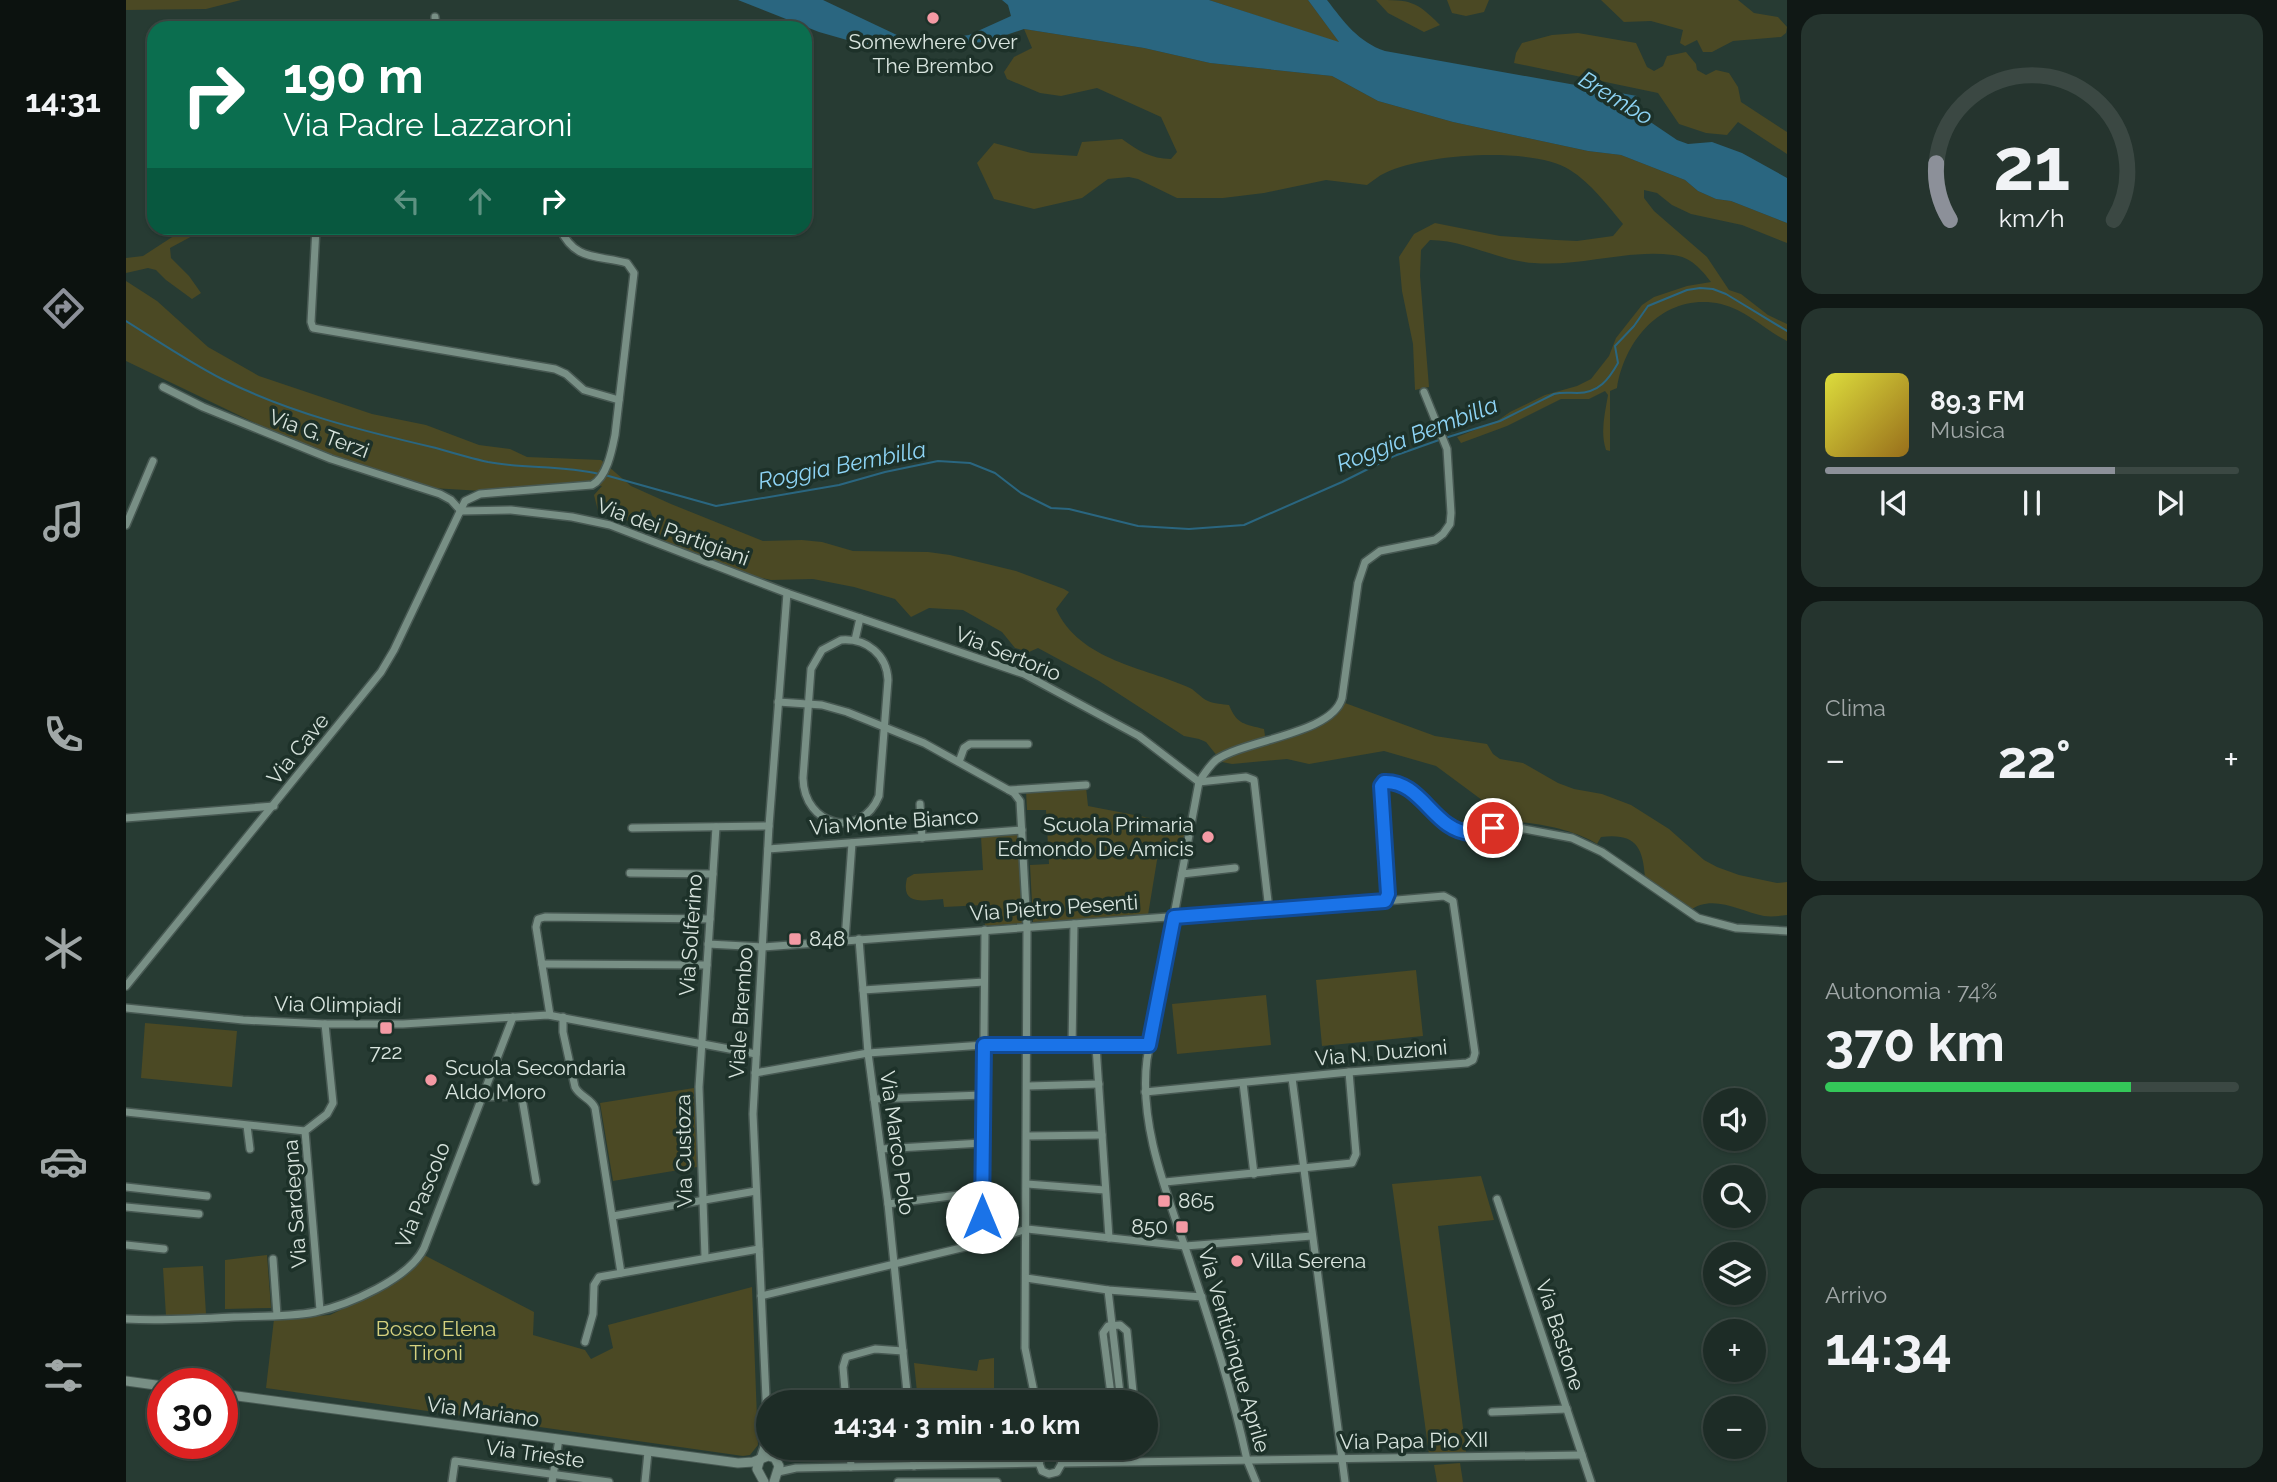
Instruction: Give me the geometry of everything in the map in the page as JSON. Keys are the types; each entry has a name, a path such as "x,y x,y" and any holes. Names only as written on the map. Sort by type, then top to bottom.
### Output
{"street":[{"path":"435,17 435,21"},
{"path":"316,235 311,322 313,328 557,369 582,389 619,400"},
{"path":"461,512 465,500 475,495 597,483 614,442 634,271 627,263 578,252 564,235"},
{"name":"Via G. Terzi","path":"163,387 203,407 307,450 440,494 451,499 461,512"},
{"path":"1199,782 1208,768 1223,756 1312,725 1332,715 1341,700 1359,580 1366,560 1380,551 1435,540 1448,527 1451,513 1447,447 1424,392"},
{"path":"126,525 153,461"},
{"name":"Via dei Partigiani","path":"461,512 506,509 592,521 633,533 787,593"},
{"name":"Via Cave","path":"126,985 274,806 384,667 461,512"},
{"name":"Via Sertorio","path":"787,593 1037,680 1139,736 1199,782"},
{"name":"Viale Brembo","path":"765,1390 753,1129 769,827 787,593"},
{"path":"855,640 860,618"},
{"path":"855,640 871,647 885,665 888,680 880,792 876,803 856,820 833,822 813,810 804,791 808,704 811,671 817,656 823,648 836,641 855,640"},
{"path":"778,702 836,708 885,727 924,743 959,762 1016,794 1020,801 1027,927 1025,1351 1033,1390"},
{"path":"959,762 968,744 1027,744"},
{"path":"1199,782 1246,777 1254,780 1269,910"},
{"name":"Via Venticinque Aprile","path":"1199,782 1149,1045 1145,1092 1151,1139 1202,1297 1247,1460 1256,1482"},
{"path":"1386,900 1381,786 1387,782 1418,797 1457,831 1474,833 1508,827 1572,838 1602,852 1700,919 1737,928 1787,931"},
{"path":"1008,790 1086,785"},
{"path":"920,804 922,838"},
{"path":"126,818 274,806"},
{"name":"Via Solferino","path":"702,1044 716,827"},
{"path":"632,828 769,827"},
{"name":"Via Monte Bianco","path":"768,849 1022,830"},
{"path":"845,940 852,843"},
{"path":"1182,874 1235,868"},
{"path":"630,873 713,874"},
{"name":"Via Pietro Pesenti","path":"708,944 764,947 1444,896 1454,901 1475,1054 1473,1060"},
{"path":"550,1015 536,925 538,919 710,919"},
{"path":"1072,1047 1074,924"},
{"path":"982,1243 985,930"},
{"name":"Via Marco Polo","path":"859,939 868,1053 888,1204 907,1390"},
{"path":"542,964 707,965"},
{"path":"863,990 984,982"},
{"name":"Via Olimpiadi","path":"126,1008 243,1020 326,1024 403,1024 550,1015 756,1054"},
{"name":"Via Pascolo","path":"126,1319 277,1315 320,1310 380,1286 415,1263 424,1248 513,1017"},
{"path":"563,1017 563,1032 575,1087 595,1108 621,1273"},
{"name":"Via Sardegna","path":"320,1310 305,1131 327,1114 333,1103 326,1024"},
{"name":"Via Custoza","path":"702,1044 699,1087 705,1257"},
{"path":"755,1073 868,1053 984,1045 1149,1045"},
{"path":"1096,1046 1109,1238"},
{"name":"Via N. Duzioni","path":"1145,1092 1467,1063 1473,1060"},
{"path":"1165,1182 1349,1164 1356,1159 1349,1072"},
{"path":"1292,1078 1345,1482"},
{"path":"1243,1083 1254,1174"},
{"path":"1028,1086 1098,1084"},
{"path":"874,1099 983,1095"},
{"path":"482,1097 522,1098 536,1181"},
{"path":"126,1112 305,1131"},
{"path":"247,1126 250,1149"},
{"path":"1028,1136 1102,1135"},
{"path":"881,1149 982,1143"},
{"path":"1027,1184 1105,1189"},
{"path":"126,1187 207,1196"},
{"path":"613,1216 756,1191"},
{"path":"888,1204 982,1192"},
{"name":"Via Bastone","path":"1497,1199 1591,1482"},
{"path":"126,1207 199,1214"},
{"path":"761,1296 895,1265 1027,1229 1185,1246 1312,1236"},
{"path":"126,1245 164,1249"},
{"path":"585,1342 593,1314 595,1281 601,1276 759,1249"},
{"path":"273,1259 277,1315"},
{"path":"1026,1278 1108,1290 1202,1297"},
{"path":"1108,1290 1120,1390"},
{"path":"1110,1390 1103,1334 1105,1329 1122,1325 1128,1332 1133,1390"},
{"path":"845,1390 843,1367 846,1357 875,1349 903,1350"},
{"path":"126,1381 147,1384"},
{"name":"Via Mariano","path":"238,1396 738,1463 756,1460"},
{"path":"1492,1412 1567,1409"},
{"path":"552,1478 559,1439"},
{"path":"645,1482 649,1452"},
{"name":"Via Papa Pio XII","path":"1062,1463 1582,1455"},
{"path":"760,1460 757,1465 761,1477 769,1478 796,1468 1040,1460 1052,1482"},
{"path":"782,1460 796,1468"},
{"path":"851,1460 851,1467"},
{"path":"914,1460 915,1466"},
{"path":"1052,1482 1062,1463 1061,1460"},
{"name":"Via Trieste","path":"452,1482 455,1461 552,1478 609,1482"},
{"name":"Via Mariano","path":"738,1463 761,1477"},
{"path":"1046,1473 1056,1472"},
{"path":"898,1482 997,1482"}],"green space":[{"path":"126,0 241,0 206,9 126,10"},
{"path":"1209,0 1308,0 1340,43"},
{"path":"1376,0 1411,3 1440,25 1424,32 1388,13"},
{"path":"1447,0 1489,0 1484,12 1466,16 1452,13"},
{"path":"1601,0 1738,0 1754,13 1778,17 1787,27 1786,33 1781,37 1733,41 1712,52 1703,52 1697,40 1685,46 1680,43 1683,30 1651,21 1624,22"},
{"path":"1024,29 1144,48 1210,63 1332,76 1378,101 1453,122 1588,151 1621,155 1685,180 1698,191 1716,199 1731,201 1787,223 1787,243 1742,225 1691,214 1672,205 1657,193 1644,190 1644,198 1654,211 1707,257 1729,290 1741,294 1768,315 1787,324 1787,341 1730,307 1701,302 1683,305 1651,322 1629,352 1617,388 1610,391 1610,451 1606,450 1603,436 1608,395 1605,391 1589,399 1561,399 1507,426 1461,443 1457,437 1497,421 1545,395 1591,379 1609,356 1616,338 1642,305 1654,297 1687,286 1711,282 1690,261 1673,255 1638,254 1569,263 1534,263 1508,259 1456,243 1430,240 1421,250 1420,276 1429,387 1415,390 1413,344 1402,291 1399,257 1414,234 1435,223 1500,236 1577,241 1613,236 1623,224 1585,181 1553,162 1505,155 1478,155 1403,166 1382,174 1367,185 1326,180 1264,193 1223,198 1177,198 1129,177 1108,179 1082,198 1034,209 994,199 977,163 994,143 1031,153 1077,156 1082,142 1122,139 1151,156 1171,159 1177,152 1161,117 1097,88 1061,96 1040,93 1007,79 1004,72 1014,57 1032,48"},
{"path":"1578,33 1636,43 1647,67 1654,71 1663,66 1667,56 1686,52 1696,64 1697,70 1706,75 1716,70 1729,73 1738,87 1741,102 1787,132 1787,154 1738,122 1727,135 1706,133 1679,124 1658,93 1514,63 1522,43 1552,35"},
{"path":"175,235 194,235 170,248 171,258 201,293 192,299 156,270 148,268 126,273 126,258 143,256"},
{"path":"126,281 157,301 208,347 259,376 372,414 426,425 479,445 510,449 527,457 601,460 631,486 763,541 802,540 822,542 853,551 950,555 1016,571 1064,589 1069,592 1056,609 1067,626 1081,640 1115,660 1190,688 1208,701 1229,705 1239,720 1264,729 1266,743 1320,725 1338,712 1345,703 1435,736 1487,744 1500,759 1523,763 1558,783 1602,794 1631,805 1669,829 1704,860 1717,867 1739,875 1777,883 1787,882 1787,915 1764,916 1717,903 1707,903 1689,911 1645,878 1639,850 1629,840 1613,836 1601,837 1597,844 1573,833 1544,825 1513,822 1487,824 1486,803 1436,766 1384,751 1309,764 1287,759 1232,764 1222,762 1206,742 1184,736 1099,681 1038,648 1029,652 1015,648 1002,632 963,610 929,608 911,617 895,599 854,587 813,579 771,580 743,574 662,540 650,510 634,513 628,521 598,511 594,495 602,486 576,482 482,491 432,488 334,457 255,423 126,361"},
{"path":"1086,787 1088,806 1186,825 1181,852 1159,848 1148,915 1033,922 1030,865 1049,864 1046,810 1027,810 1026,791"},
{"path":"1018,834 1025,923 985,926 983,905 944,907 943,899 915,900 907,894 907,878 914,874 983,870 981,837"},
{"path":"1416,970 1423,1036 1322,1046 1316,980"},
{"path":"1266,995 1271,1045 1177,1054 1172,1004"},
{"path":"145,1023 237,1031 232,1087 141,1078"},
{"path":"694,1088 697,1167 613,1181 600,1103"},
{"path":"1481,1176 1494,1220 1438,1226 1466,1452 1429,1454 1392,1184"},
{"path":"267,1255 271,1308 225,1309 225,1260"},
{"name":"Bosco Elena Tironi","path":"424,1255 534,1312 533,1335 585,1350 591,1359 613,1348 608,1325 752,1287 756,1448 750,1455 743,1456 266,1388 274,1319 330,1315 392,1285"},
{"path":"203,1266 206,1314 166,1316 163,1268"},
{"path":"994,1358 994,1390 917,1390 914,1363 977,1371 979,1360"},
{"path":"1460,1463 1463,1482 1437,1482 1434,1465"}],"water":[{"name":"Brembo","path":"738,0 823,0 899,36 941,39 969,35 1011,16 1008,5 1002,0 1209,0 1339,42 1308,0 1327,0 1359,37 1385,51 1637,96 1643,117 1677,140 1688,144 1712,142 1742,153 1787,178 1787,223 1731,201 1716,199 1698,191 1685,180 1621,155 1588,151 1453,122 1378,101 1332,76 1210,63 1144,48 1024,29 985,42 875,48 812,29 812,21 791,21"}],"waterway":[{"name":"Roggia Bembilla","path":"1445,438 1500,421 1554,394 1585,392 1597,388 1607,380 1618,363 1615,346 1648,306 1687,290 1713,289 1726,294 1787,331"},
{"name":"Roggia Bembilla","path":"126,321 222,379 300,411 354,428 488,462 599,474"},
{"name":"Roggia Bembilla","path":"605,475 716,506 839,485 938,461 970,463 995,473 1021,493 1051,508 1069,509 1138,526 1189,529 1244,525 1394,456 1439,440"}],"place":[{"name":"Somewhere Over The Brembo","path":"933,18"},
{"name":"Scuola Primaria Edmondo De Amicis","path":"1208,837"},
{"name":"848","path":"795,939"},
{"name":"722","path":"386,1028"},
{"name":"Scuola Secondaria Aldo Moro","path":"431,1080"},
{"name":"865","path":"1164,1201"},
{"name":"850","path":"1182,1227"},
{"name":"Villa Serena","path":"1237,1261"}],"route":[{"path":"982,1217 984,1045 1149,1045 1174,917 1385,901 1388,894 1381,786 1384,782 1393,783 1415,794 1453,829 1474,833 1493,828"}]}
